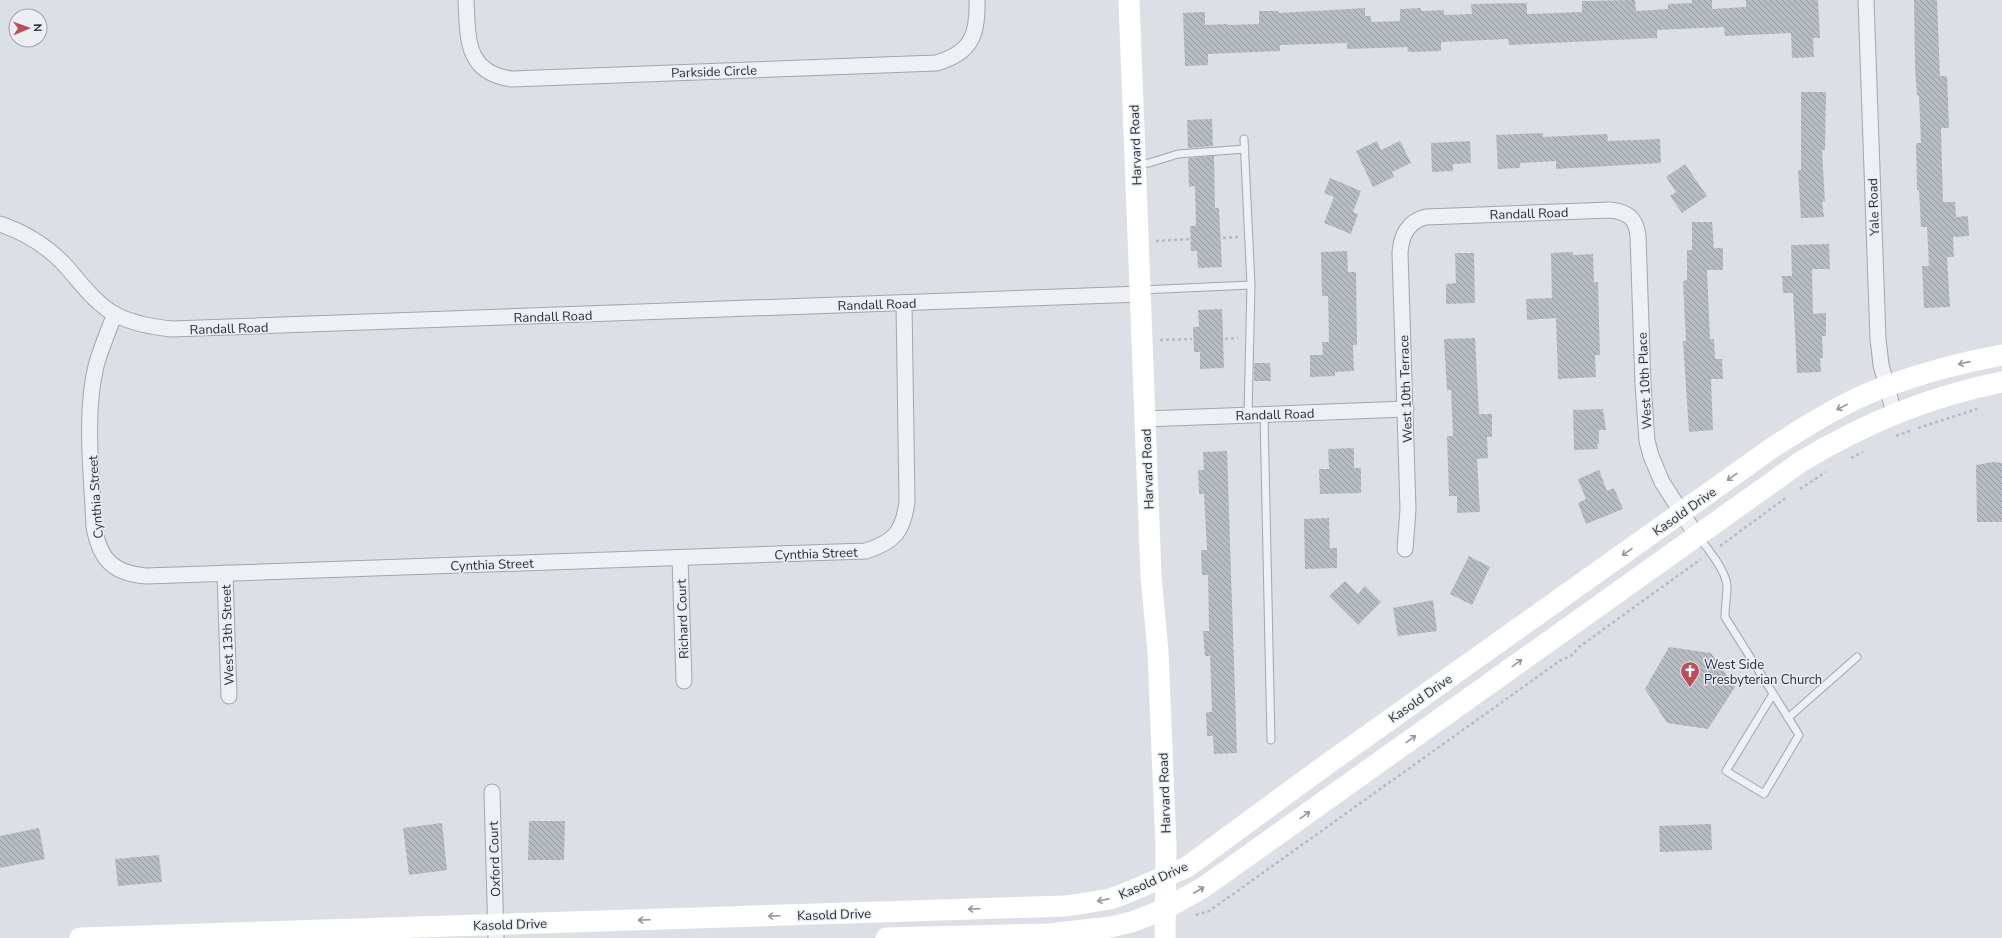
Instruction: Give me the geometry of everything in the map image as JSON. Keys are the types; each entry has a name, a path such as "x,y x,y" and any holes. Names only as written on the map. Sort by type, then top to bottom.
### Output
{"main road":[{"name":"Harvard Road","path":"1129,0 1145,419 1152,576 1158,652 1166,846 1165,938"},
{"name":"Kasold Drive","path":"80,938 496,932 1066,906 1110,899 1141,888 1187,867 1319,770 1806,426 1886,386 1938,369 2002,355"},
{"name":"Kasold Drive","path":"886,938 1079,931 1132,922 1166,909 1204,887 1696,535 1802,461 1839,438 1894,413 1940,396 2002,382"}],"street":[{"name":"Parkside Circle","path":"466,0 468,42 472,54 484,69 492,74 512,79 936,63 959,54 971,40 977,21 977,0"},
{"name":"Yale Road","path":"1866,0 1878,339 1886,386 1894,413"},
{"name":"Randall Road","path":"1406,230 1416,220 1426,217 1602,210 1618,211 1631,216"},
{"name":"West 10th Place","path":"1631,216 1636,224 1638,236 1643,384 1647,440 1656,470 1696,535"},
{"name":"Randall Road","path":"0,224 34,239 51,252 96,300 115,314 131,322 172,329 904,303 1141,292"},
{"name":"West 10th Terrace","path":"1405,549 1408,509 1400,244 1406,230"},
{"name":"Cynthia Street","path":"115,314 96,366 91,400 94,527 97,543 103,556 115,568 129,574 146,576 866,551 880,547 891,540 900,530 905,517 907,502 904,303"},
{"name":"Randall Road","path":"1145,419 1406,409"},
{"name":"Richard Court","path":"680,558 684,681"},
{"name":"West 13th Street","path":"225,573 229,696"},
{"name":"Oxford Court","path":"492,792 496,932"}],"lane":[{"path":"1244,139 1251,285 1248,415"},
{"path":"1136,164 1148,163 1189,152 1245,149"},
{"path":"1141,292 1251,285"},
{"path":"1264,414 1271,740"},
{"path":"1696,535 1711,552 1727,584 1724,602 1725,617 1799,735 1764,794 1726,771 1773,694"},
{"path":"1788,718 1857,657"}],"path":[{"path":"1139,242 1190,239"},
{"path":"1142,341 1192,339"},
{"path":"1895,437 1916,428 1983,407"},
{"path":"1849,459 1868,449"},
{"path":"1190,916 1209,911 1554,665 1571,656 1579,647 1829,469"}],"building":[{"path":"1635,0 1636,11 1668,9 1668,4 1692,3 1692,0 1712,0 1712,9 1746,7 1746,0 1818,0 1820,38 1813,38 1814,57 1792,58 1791,33 1725,36 1724,27 1657,30 1657,38 1509,45 1508,39 1441,42 1441,51 1408,52 1407,47 1347,49 1347,43 1280,45 1280,51 1208,54 1208,65 1185,66 1183,13 1205,12 1205,25 1228,25 1259,24 1259,11 1278,11 1279,13 1365,8 1365,16 1371,16 1371,22 1400,21 1400,9 1421,8 1421,11 1444,10 1444,15 1472,14 1471,4 1527,3 1527,14 1582,12 1582,1"},
{"path":"1914,0 1937,0 1940,76 1947,76 1949,128 1941,128 1943,202 1955,202 1956,217 1968,216 1969,236 1953,237 1954,257 1947,257 1950,307 1924,308 1922,266 1929,266 1927,227 1921,227 1919,190 1917,190 1916,143 1921,143 1919,95 1917,95 1915,68"},
{"path":"1801,92 1826,92 1825,150 1822,150 1825,202 1822,202 1824,217 1801,218 1798,170 1801,170"},
{"path":"1212,119 1213,146 1188,148 1187,120"},
{"path":"1543,133 1543,137 1607,134 1608,141 1660,139 1661,163 1556,169 1556,161 1520,163 1520,168 1498,169 1496,135"},
{"path":"1377,141 1381,150 1400,141 1411,163 1392,172 1394,177 1373,187 1356,151"},
{"path":"1470,141 1471,163 1453,164 1453,171 1432,172 1431,143"},
{"path":"1214,156 1215,208 1219,208 1222,267 1198,268 1197,251 1191,251 1190,226 1196,226 1195,186 1189,187 1188,158"},
{"path":"1685,164 1707,196 1682,213 1670,196 1676,192 1666,177"},
{"path":"1330,178 1361,191 1353,212 1358,214 1351,234 1324,223 1334,197 1324,193"},
{"path":"1692,222 1712,222 1714,248 1723,248 1723,270 1707,270 1710,339 1714,339 1715,359 1722,359 1723,379 1711,379 1713,430 1689,432 1683,341 1686,341 1683,281 1687,280 1687,250 1692,250"},
{"path":"1829,244 1830,269 1812,269 1813,314 1826,313 1826,336 1822,336 1823,358 1820,358 1821,372 1797,373 1793,293 1783,293 1782,276 1792,276 1791,245"},
{"path":"1347,251 1348,272 1356,272 1357,345 1353,345 1354,371 1335,372 1335,376 1310,377 1310,355 1323,355 1322,342 1329,342 1328,296 1322,296 1321,252"},
{"path":"1573,252 1573,255 1593,254 1594,282 1598,282 1600,355 1595,355 1596,377 1558,379 1556,318 1527,320 1526,299 1552,298 1551,253"},
{"path":"1455,253 1474,253 1475,303 1446,304 1446,284 1456,283"},
{"path":"1222,309 1224,368 1200,369 1200,352 1194,352 1193,327 1199,327 1198,310"},
{"path":"1475,338 1479,414 1492,414 1492,437 1487,437 1488,458 1477,459 1480,512 1457,513 1457,496 1449,496 1447,436 1453,436 1451,390 1447,390 1444,339"},
{"path":"1254,363 1270,363 1271,381 1254,381"},
{"path":"1603,409 1606,430 1599,430 1599,444 1597,444 1598,449 1574,450 1573,410"},
{"path":"1354,448 1354,468 1361,468 1361,493 1320,494 1319,469 1329,469 1328,449"},
{"path":"1227,451 1237,753 1214,754 1213,736 1207,736 1206,712 1212,712 1210,656 1205,656 1203,631 1209,631 1208,575 1202,575 1201,550 1207,550 1204,494 1199,494 1198,470 1204,470 1203,452"},
{"path":"1993,462 2002,463 2002,522 1977,522 1976,465"},
{"path":"1599,470 1607,491 1614,488 1623,509 1586,524 1578,503 1586,499 1578,479"},
{"path":"1329,518 1330,548 1337,548 1337,568 1305,569 1304,519"},
{"path":"1469,556 1490,567 1472,605 1450,594"},
{"path":"1345,581 1358,594 1365,586 1381,602 1358,625 1329,596"},
{"path":"1433,600 1437,631 1398,636 1393,608"},
{"name":"West Side Presbyterian Church","path":"1669,647 1711,653 1735,687 1708,729 1667,723 1645,689"},
{"path":"529,821 565,821 564,860 528,860"},
{"path":"442,823 447,870 409,875 403,828"},
{"path":"1711,824 1712,850 1660,852 1659,826"},
{"path":"39,828 45,859 0,868 0,836"},
{"path":"159,855 162,882 118,886 115,859"}],"place":[{"name":"West Side Presbyterian Church","path":"1690,688"}]}
